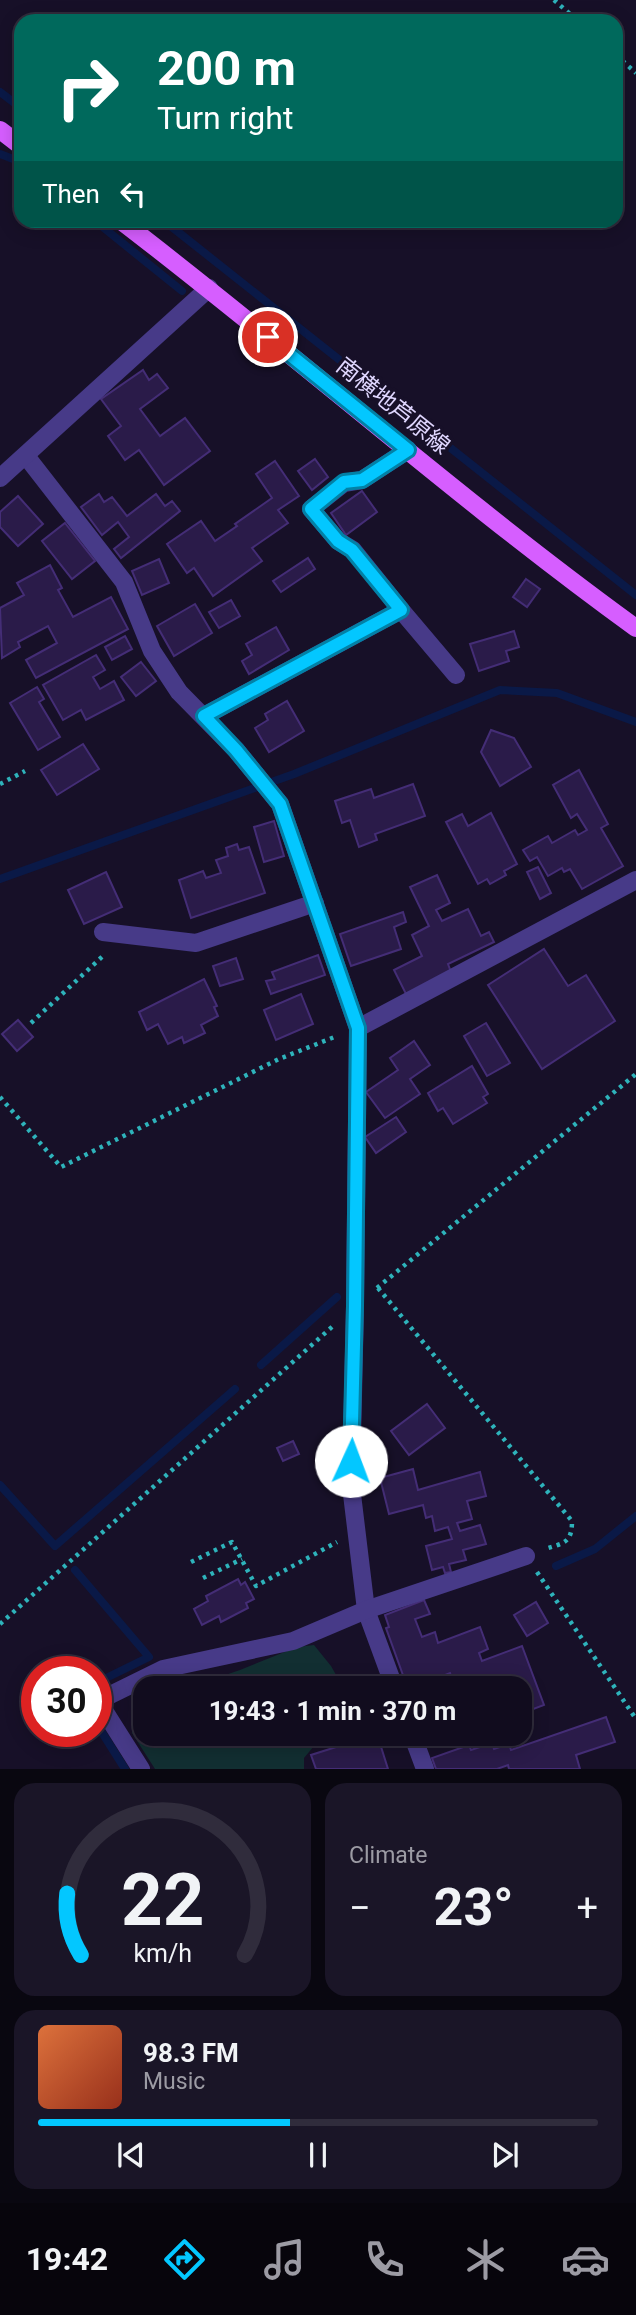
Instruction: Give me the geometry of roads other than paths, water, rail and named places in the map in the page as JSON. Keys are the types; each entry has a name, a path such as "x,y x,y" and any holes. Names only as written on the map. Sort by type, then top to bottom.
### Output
{"main road":[{"path":"0,130 14,141"},
{"name":"南横地芦原線","path":"130,228 209,288 552,567 636,628"}],"street":[{"path":"0,478 209,288"},
{"path":"408,450 362,480 344,482 311,509 338,541 352,550 456,675"},
{"path":"26,456 124,582 152,652 179,692 236,750 280,804 358,1028 351,1486 366,1610 390,1676"},
{"path":"204,716 401,610"},
{"path":"358,1028 636,880"},
{"path":"103,932 196,943 315,903"},
{"path":"141,1769 98,1701 163,1669 293,1641 366,1610 526,1556"},
{"path":"416,1746 425,1769"}],"waterway":[{"path":"0,92 14,103"},
{"path":"0,154 14,159"},
{"path":"104,228 182,291"},
{"path":"173,228 636,595"},
{"path":"0,879 294,774 500,690 557,693 636,722"},
{"path":"261,1365 337,1297"},
{"path":"0,1485 55,1546 235,1389"},
{"path":"556,1566 595,1549 636,1516"},
{"path":"75,1570 149,1657 112,1675"},
{"path":"111,1747 125,1769"}]}
